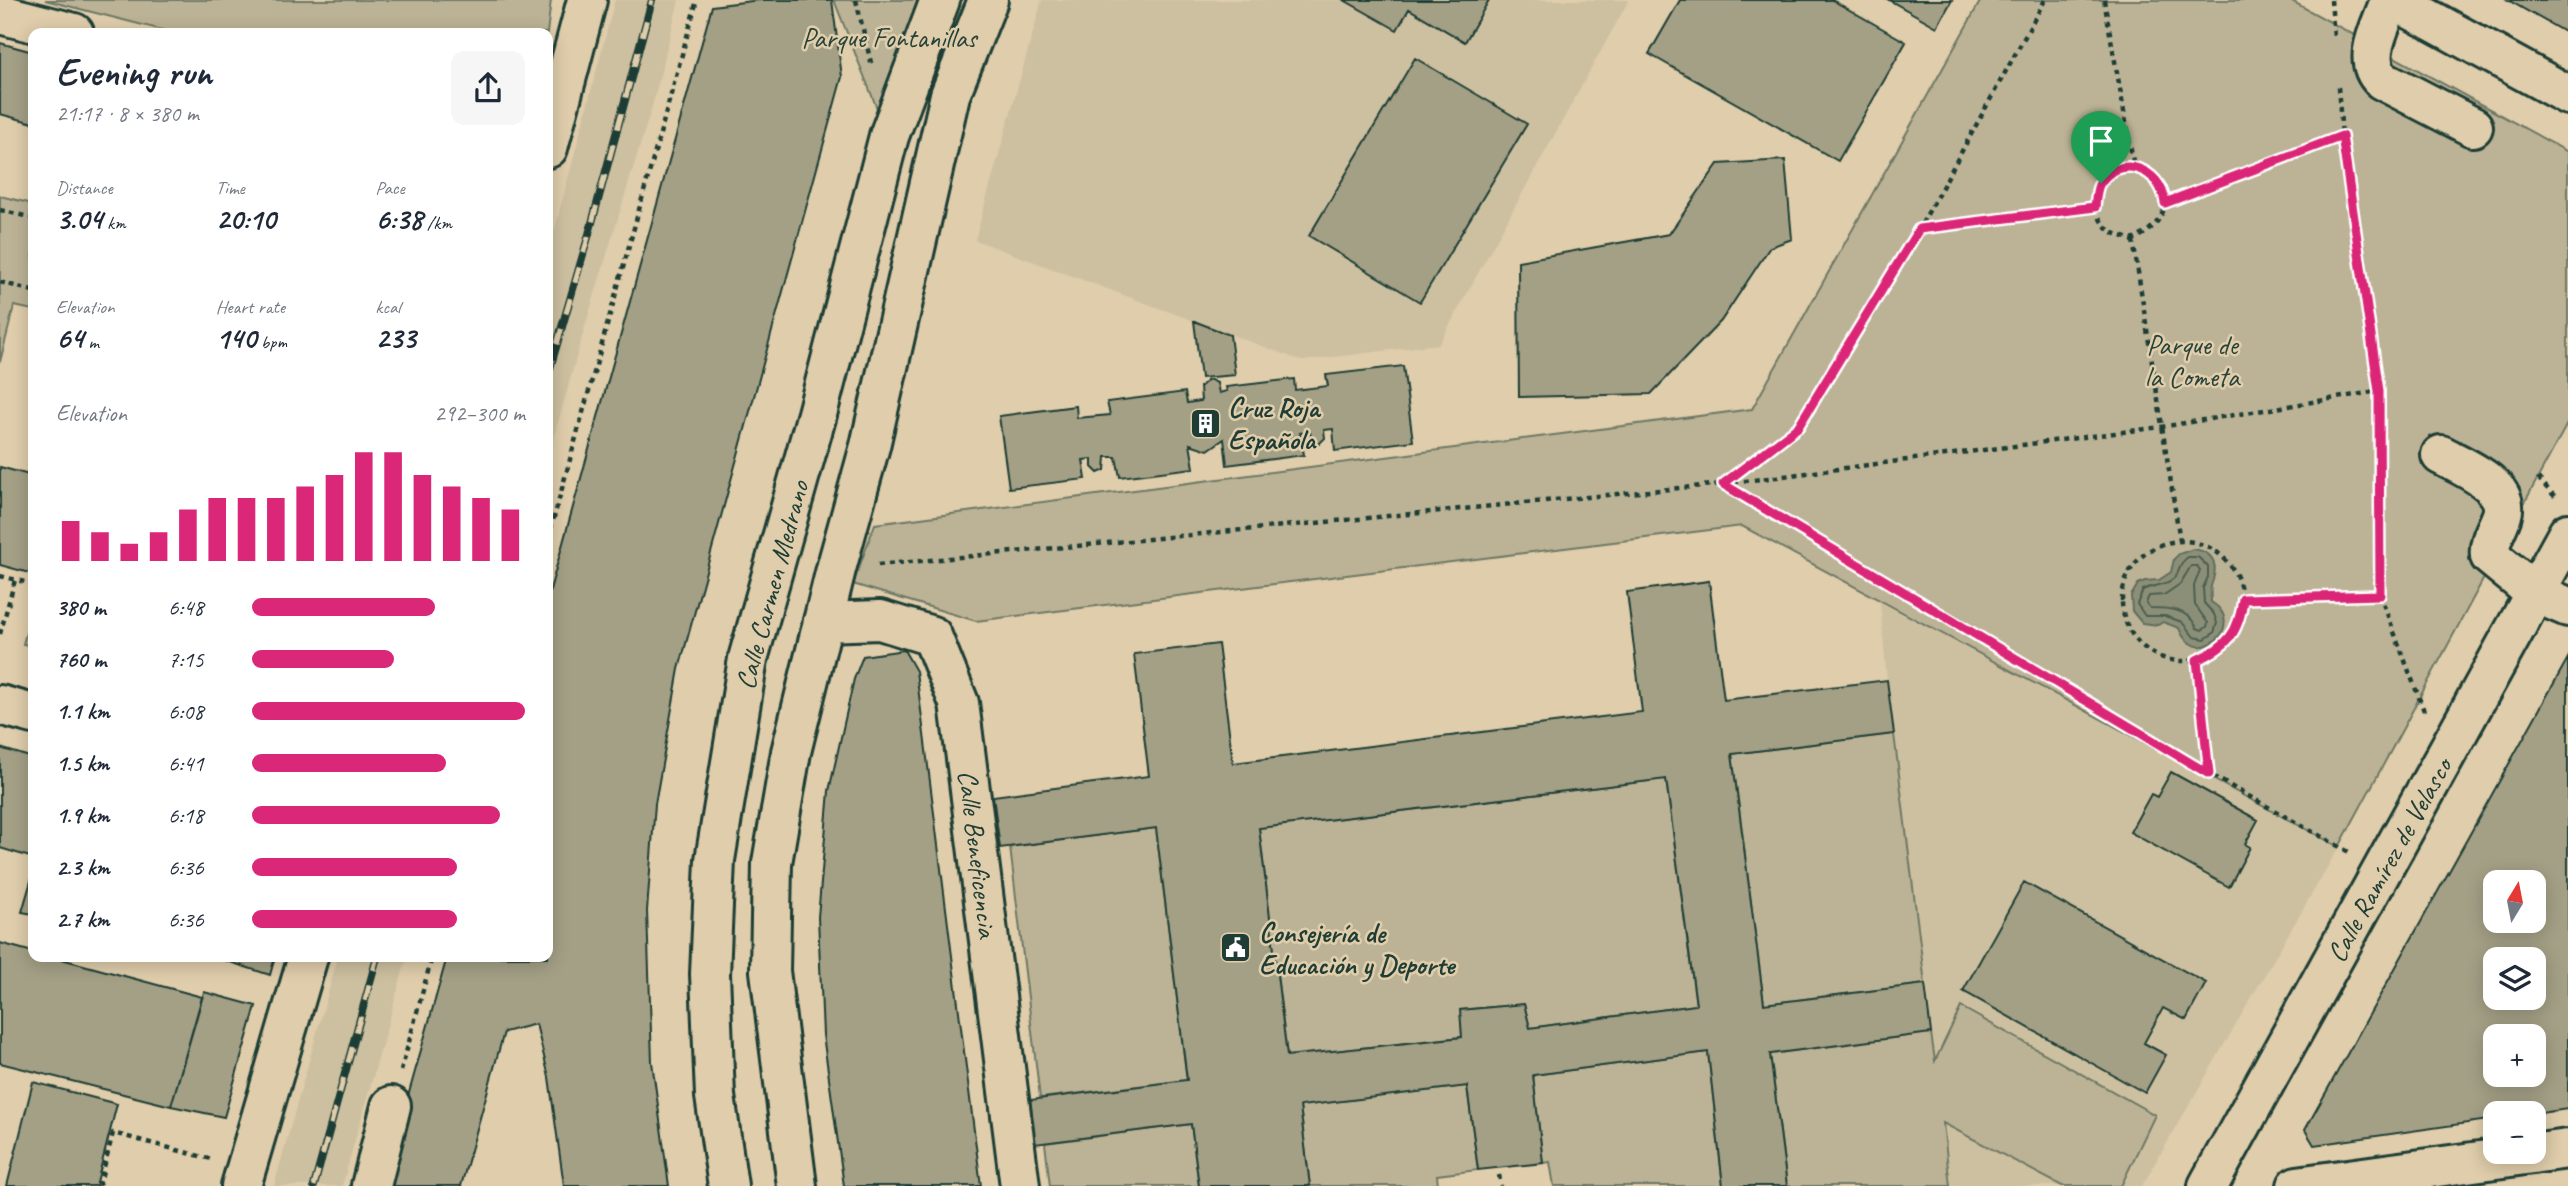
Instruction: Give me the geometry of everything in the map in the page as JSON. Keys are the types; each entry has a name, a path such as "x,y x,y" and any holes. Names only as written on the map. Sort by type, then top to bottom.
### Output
{"main road":[{"path":"553,129 587,0"},
{"name":"Calle Carmen Medrano","path":"728,1186 715,1096 710,974 715,860 748,659 817,414 888,136 940,0"},
{"name":"Calle Carmen Medrano","path":"797,1186 770,971 772,863 791,751 870,446 950,94 988,0"},
{"path":"2473,127 2382,80 2375,73 2371,59 2392,0 2568,95"},
{"path":"0,15 53,28"},
{"path":"2441,455 2486,480 2499,495 2503,512 2489,546 2490,556 2551,600"},
{"name":"Calle Ramírez de Velasco","path":"2208,1186 2383,871 2551,600 2568,533"},
{"name":"Calle Beneficencia","path":"823,622 880,620 932,636 959,703 1020,1186"},
{"path":"0,705 28,713"},
{"path":"243,1177 307,962"},
{"path":"371,1186 391,1106"},
{"path":"2297,1186 2568,1149"}],"path":[{"path":"553,521 697,0"},
{"path":"1723,484 1798,427 1919,229 2045,0"},
{"path":"2104,0 2134,167"},
{"path":"2331,0 2335,41"},
{"path":"2338,81 2342,136 2379,391 2380,595 2426,715"},
{"path":"2165,203 2342,136"},
{"path":"2134,167 2155,177 2164,192 2165,203 2164,214 2155,227 2133,240 2108,230 2095,207 2097,189 2105,177 2117,170 2134,167"},
{"path":"1919,229 2095,207"},
{"path":"0,210 28,217"},
{"path":"2133,240 2180,541"},
{"path":"0,282 28,290"},
{"path":"836,569 1723,484 2161,427 2379,391"},
{"path":"1723,484 2209,774 2383,871"},
{"path":"2180,541 2197,542 2218,552 2236,573 2243,599 2241,618 2228,641 2217,651 2197,660 2166,659 2147,650 2138,642 2124,619 2122,594 2130,570 2144,554 2159,545 2180,541"},
{"path":"0,576 28,583"},
{"path":"0,634 15,580"},
{"path":"2243,599 2380,595"},
{"path":"2197,660 2209,774"},
{"path":"391,1106 431,962"},
{"path":"99,1186 113,1133 243,1177"},
{"path":"1499,1175 1501,1186"}],"shaded area":[{"path":"615,0 679,0 653,103 553,440 553,236"},
{"path":"1042,0 1629,0 1439,344 1302,361 975,240"},
{"path":"1880,602 2339,847 2142,1186 1950,1186 1887,680"},
{"path":"337,962 406,962 342,1186 274,1186"}],"green space":[{"path":"45,0 551,0 548,28 154,28"},
{"name":"Parque Fontanillas","path":"834,0 942,0 888,136"},
{"name":"Parque de la Cometa","path":"1981,0 2290,0 2568,152 2568,422 2339,847 1742,526 976,621 853,584 875,524 1752,409"},
{"path":"0,196 28,203 28,309 14,306 0,362"},
{"path":"28,626 28,645 23,644"},
{"path":"1894,734 1925,984 1764,1004 1732,754"},
{"path":"1666,779 1696,1005 1530,1028 1524,1004 1461,1010 1462,1037 1287,1056 1259,828"},
{"path":"1156,828 1187,1080 1040,1098 1010,847"},
{"path":"1961,1007 2155,1115 2121,1186 2062,1186 1943,1123 1950,1186 1787,1186 1770,1054 1931,1033 1935,1061"},
{"path":"1708,1052 1723,1186 1554,1186 1550,1162 1543,1163 1533,1075"},
{"path":"1467,1086 1478,1170 1437,1175 1438,1186 1310,1186 1300,1106"},
{"path":"1191,1124 1199,1186 1050,1186 1045,1143"}],"water":[{"path":"2193,549 2207,554 2214,562 2211,602 2221,612 2225,622 2216,640 2196,646 2187,640 2179,628 2163,622 2158,625 2142,623 2132,611 2131,596 2138,584 2159,580 2171,572 2174,559 2179,554"}],"building":[{"path":"760,0 832,0 842,77 679,669 655,804 647,911 652,1062 669,1186 564,1186 549,1077 536,1024 504,1032 461,1186 383,1186 446,962 553,962 553,579 712,6"},
{"path":"1344,0 1489,0 1465,42 1409,9 1397,30"},
{"path":"1680,0 1832,0 1906,42 1838,161 1649,54"},
{"path":"1889,0 1952,0 1937,27"},
{"path":"2508,0 2568,0 2568,34"},
{"path":"0,43 28,51 28,122 0,114"},
{"path":"1415,58 1527,124 1420,302 1309,236"},
{"path":"1785,160 1792,239 1770,247 1721,321 1651,394 1519,397 1518,261 1669,234 1718,164"},
{"path":"1194,321 1230,335 1235,375 1201,378"},
{"name":"Cruz Roja Española","path":"1403,366 1413,441 1335,451 1333,429 1324,430 1325,438 1319,444 1312,443 1310,432 1300,433 1304,455 1227,465 1224,439 1208,450 1190,444 1194,468 1120,477 1116,457 1106,457 1105,470 1098,473 1092,467 1092,459 1083,460 1086,479 1009,488 999,416 1076,406 1077,418 1110,415 1107,402 1185,392 1187,403 1201,401 1200,387 1209,379 1217,383 1219,393 1227,391 1226,387 1294,379 1295,390 1328,386 1326,375"},
{"path":"0,467 28,475 28,573 0,565"},
{"path":"1709,581 1724,700 1887,680 1894,734 1732,754 1764,1004 1925,984 1931,1033 1770,1054 1787,1186 1723,1186 1708,1052 1533,1075 1543,1163 1478,1170 1467,1086 1300,1106 1310,1186 1199,1186 1191,1124 1035,1144 1030,1100 1187,1080 1156,828 1000,848 993,796 1149,776 1134,654 1218,644 1233,763 1642,712 1627,592","holes":["1666,779 1696,1005 1530,1028 1524,1004 1460,1010 1462,1037 1287,1056 1259,828"]},
{"path":"904,650 916,671 981,1186 844,1186 823,1035 818,917 829,791 854,679 863,656"},
{"path":"2568,658 2568,1109 2546,1112 2546,1101 2483,1101 2483,1121 2314,1145 2305,1130"},
{"path":"0,748 28,756 28,856 0,848"},
{"path":"2171,772 2258,820 2245,844 2250,847 2229,887 2130,832 2151,794 2157,797"},
{"path":"2024,882 2206,983 2186,1020 2163,1008 2144,1043 2166,1055 2145,1093 1963,991"},
{"path":"28,891 28,913 22,912"},
{"path":"0,943 28,951 28,962 72,962 202,997 171,1106 0,1063"},
{"path":"230,962 274,962 270,975"},
{"path":"204,992 256,1006 224,1117 171,1106"},
{"path":"33,1082 117,1104 96,1186 7,1186"}],"railway":[{"path":"553,358 652,0"},
{"path":"314,1186 376,962"}],"place":[{"name":"Cruz Roja Española","path":"1205,423"},
{"name":"Consejería de Educación y Deporte","path":"1236,948"}],"route":[{"path":"2342,136 2379,391 2380,595 2243,599 2241,618 2228,641 2217,651 2197,660 2209,774 1723,484 1798,427 1919,229 2095,207 2097,189 2101,183 2105,177 2117,170 2134,167 2145,170 2161,184 2165,203 2342,136"}]}
